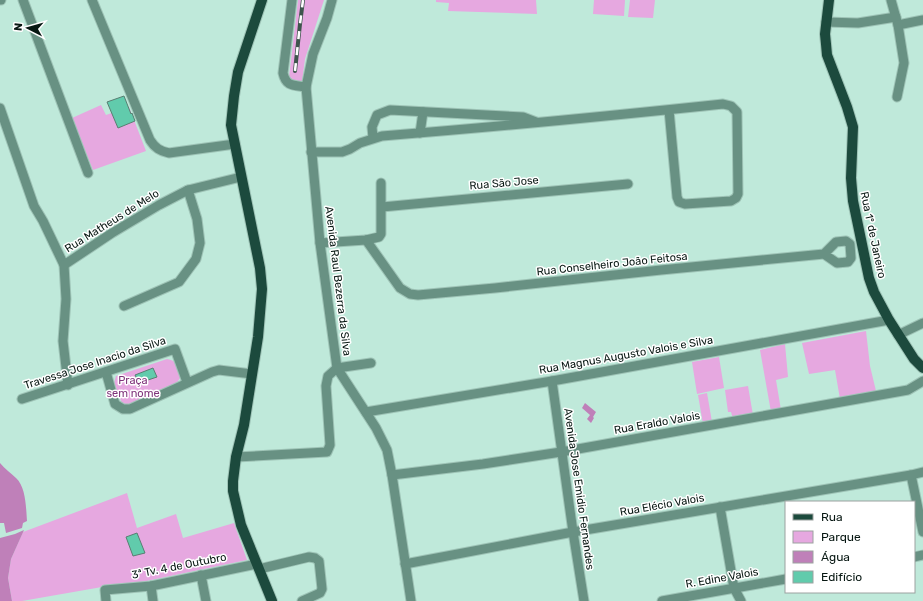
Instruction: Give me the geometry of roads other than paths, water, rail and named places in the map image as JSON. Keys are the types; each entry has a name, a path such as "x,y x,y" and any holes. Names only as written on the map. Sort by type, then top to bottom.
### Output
{"main road":[{"path":"262,0 238,72 234,96 232,126 262,276 261,308 252,374 244,425 236,457 233,481 236,509 241,525 272,601"},
{"name":"Rua 1º de Janeiro","path":"829,0 825,34 828,55 847,107 852,127 851,178 853,201 869,278 874,292 889,320 914,359 923,368"}],"street":[{"path":"22,0 88,173"},
{"path":"92,0 150,140 155,147 170,153 235,144"},
{"path":"292,0 283,73 284,80 288,84 306,87"},
{"name":"Avenida Raul Bezerra da Silva","path":"332,0 327,18 313,54 306,87 320,243 337,368 376,428 387,450 411,601"},
{"path":"892,0 904,63 897,97"},
{"path":"826,22 858,23 923,20"},
{"path":"312,152 342,152 373,138 723,104 735,108 737,112 738,194 736,198 731,201 685,204 678,202 669,110"},
{"path":"0,108 34,206 43,221 64,265"},
{"path":"373,138 372,127 377,115 390,110 523,116 538,123"},
{"path":"420,133 423,112"},
{"name":"Rua Matheus de Melo","path":"68,385 63,341 66,299 64,265 119,229 188,190 241,176"},
{"path":"320,243 366,240 379,237 381,234 381,183"},
{"name":"Rua São Jose","path":"382,207 628,184"},
{"path":"124,306 179,282 196,258 200,243 197,219 188,190"},
{"name":"Rua Conselheiro João Feitosa","path":"366,240 403,291 418,295 824,254"},
{"name":"Rua Magnus Augusto Valois e Silva","path":"366,412 552,381 889,320"},
{"path":"898,335 923,322"},
{"name":"Travessa Jose Inacio da Silva","path":"22,400 175,349 187,382"},
{"path":"236,457 324,453 329,450 330,445 326,381 328,376 337,368 371,363"},
{"path":"106,372 115,404 124,409 130,409 187,382 219,370 252,374"},
{"name":"Avenida Jose Emidio Fernandes","path":"552,381 561,452 584,601"},
{"name":"Rua Eraldo Valois","path":"392,475 483,464 561,452 908,390 923,381"},
{"name":"Rua Elécio Valois","path":"405,564 573,532 923,472"},
{"path":"911,475 923,532"},
{"path":"720,507 734,588 741,601"},
{"name":"3ª Tv. 4 de Outubro","path":"106,601 105,590 151,586 201,575 309,557 315,558 319,561 322,589 320,593 302,601"},
{"path":"201,575 206,601"},
{"name":"R. Edine Valois","path":"662,601 785,579"},
{"path":"151,586 153,601"}],"water":[{"path":"585,403 596,412 591,423 587,419 590,415 582,408"},
{"path":"0,463 16,478 22,487 25,498 27,521 23,523 22,528 6,533 4,523 0,523"},
{"path":"24,530 11,559 8,578 12,601 0,601 0,538"}],"railway":[{"path":"295,71 303,0"}],"park label":[{"name":"Praça sem nome","path":"133,386"}]}
